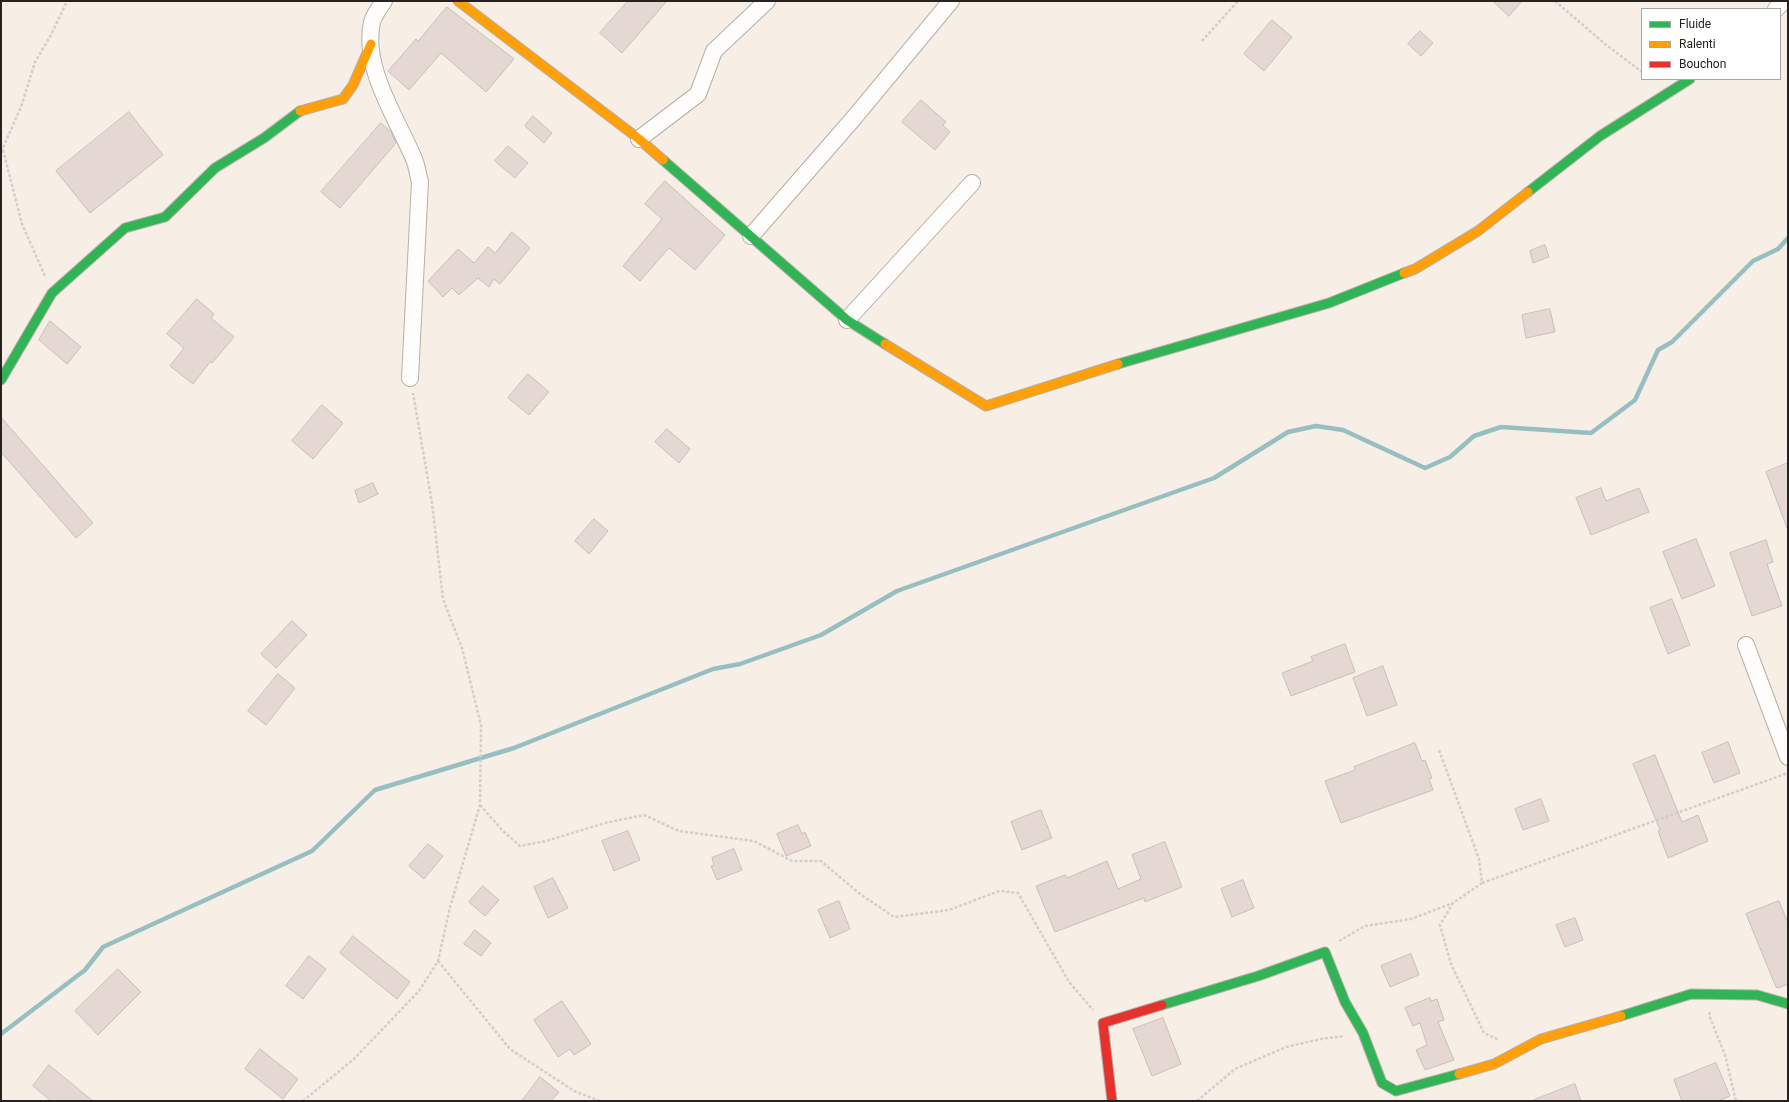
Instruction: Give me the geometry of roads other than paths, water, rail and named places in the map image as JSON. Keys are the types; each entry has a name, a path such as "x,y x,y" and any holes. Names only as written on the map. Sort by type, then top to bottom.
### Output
{"street":[{"path":"384,1 372,21 371,44 376,73 414,160 420,182 410,378"},
{"path":"458,1 640,139 847,320 922,368 986,406 1078,376 1329,303 1415,269 1478,231 1600,136 1688,80"},
{"path":"640,139 698,94 714,51 767,1"},
{"path":"751,236 853,119 943,4"},
{"path":"1,380 52,292 125,228 165,217 215,168 264,138 299,111 343,99 353,85 371,44"},
{"path":"847,320 972,183"},
{"path":"1746,645 1788,758"},
{"path":"1112,1101 1103,1023 1258,976 1325,952 1345,1002 1363,1033 1382,1083 1396,1091 1494,1064 1541,1040 1625,1016 1691,994 1757,995 1788,1004"}],"waterway":[{"path":"1,1034 85,970 103,947 312,851 375,790 514,748 713,669 740,664 821,635 897,591 1214,478 1288,432 1316,426 1343,430 1425,468 1450,457 1474,436 1501,427 1591,433 1635,400 1658,350 1672,342 1753,261 1778,249 1788,238"}]}
